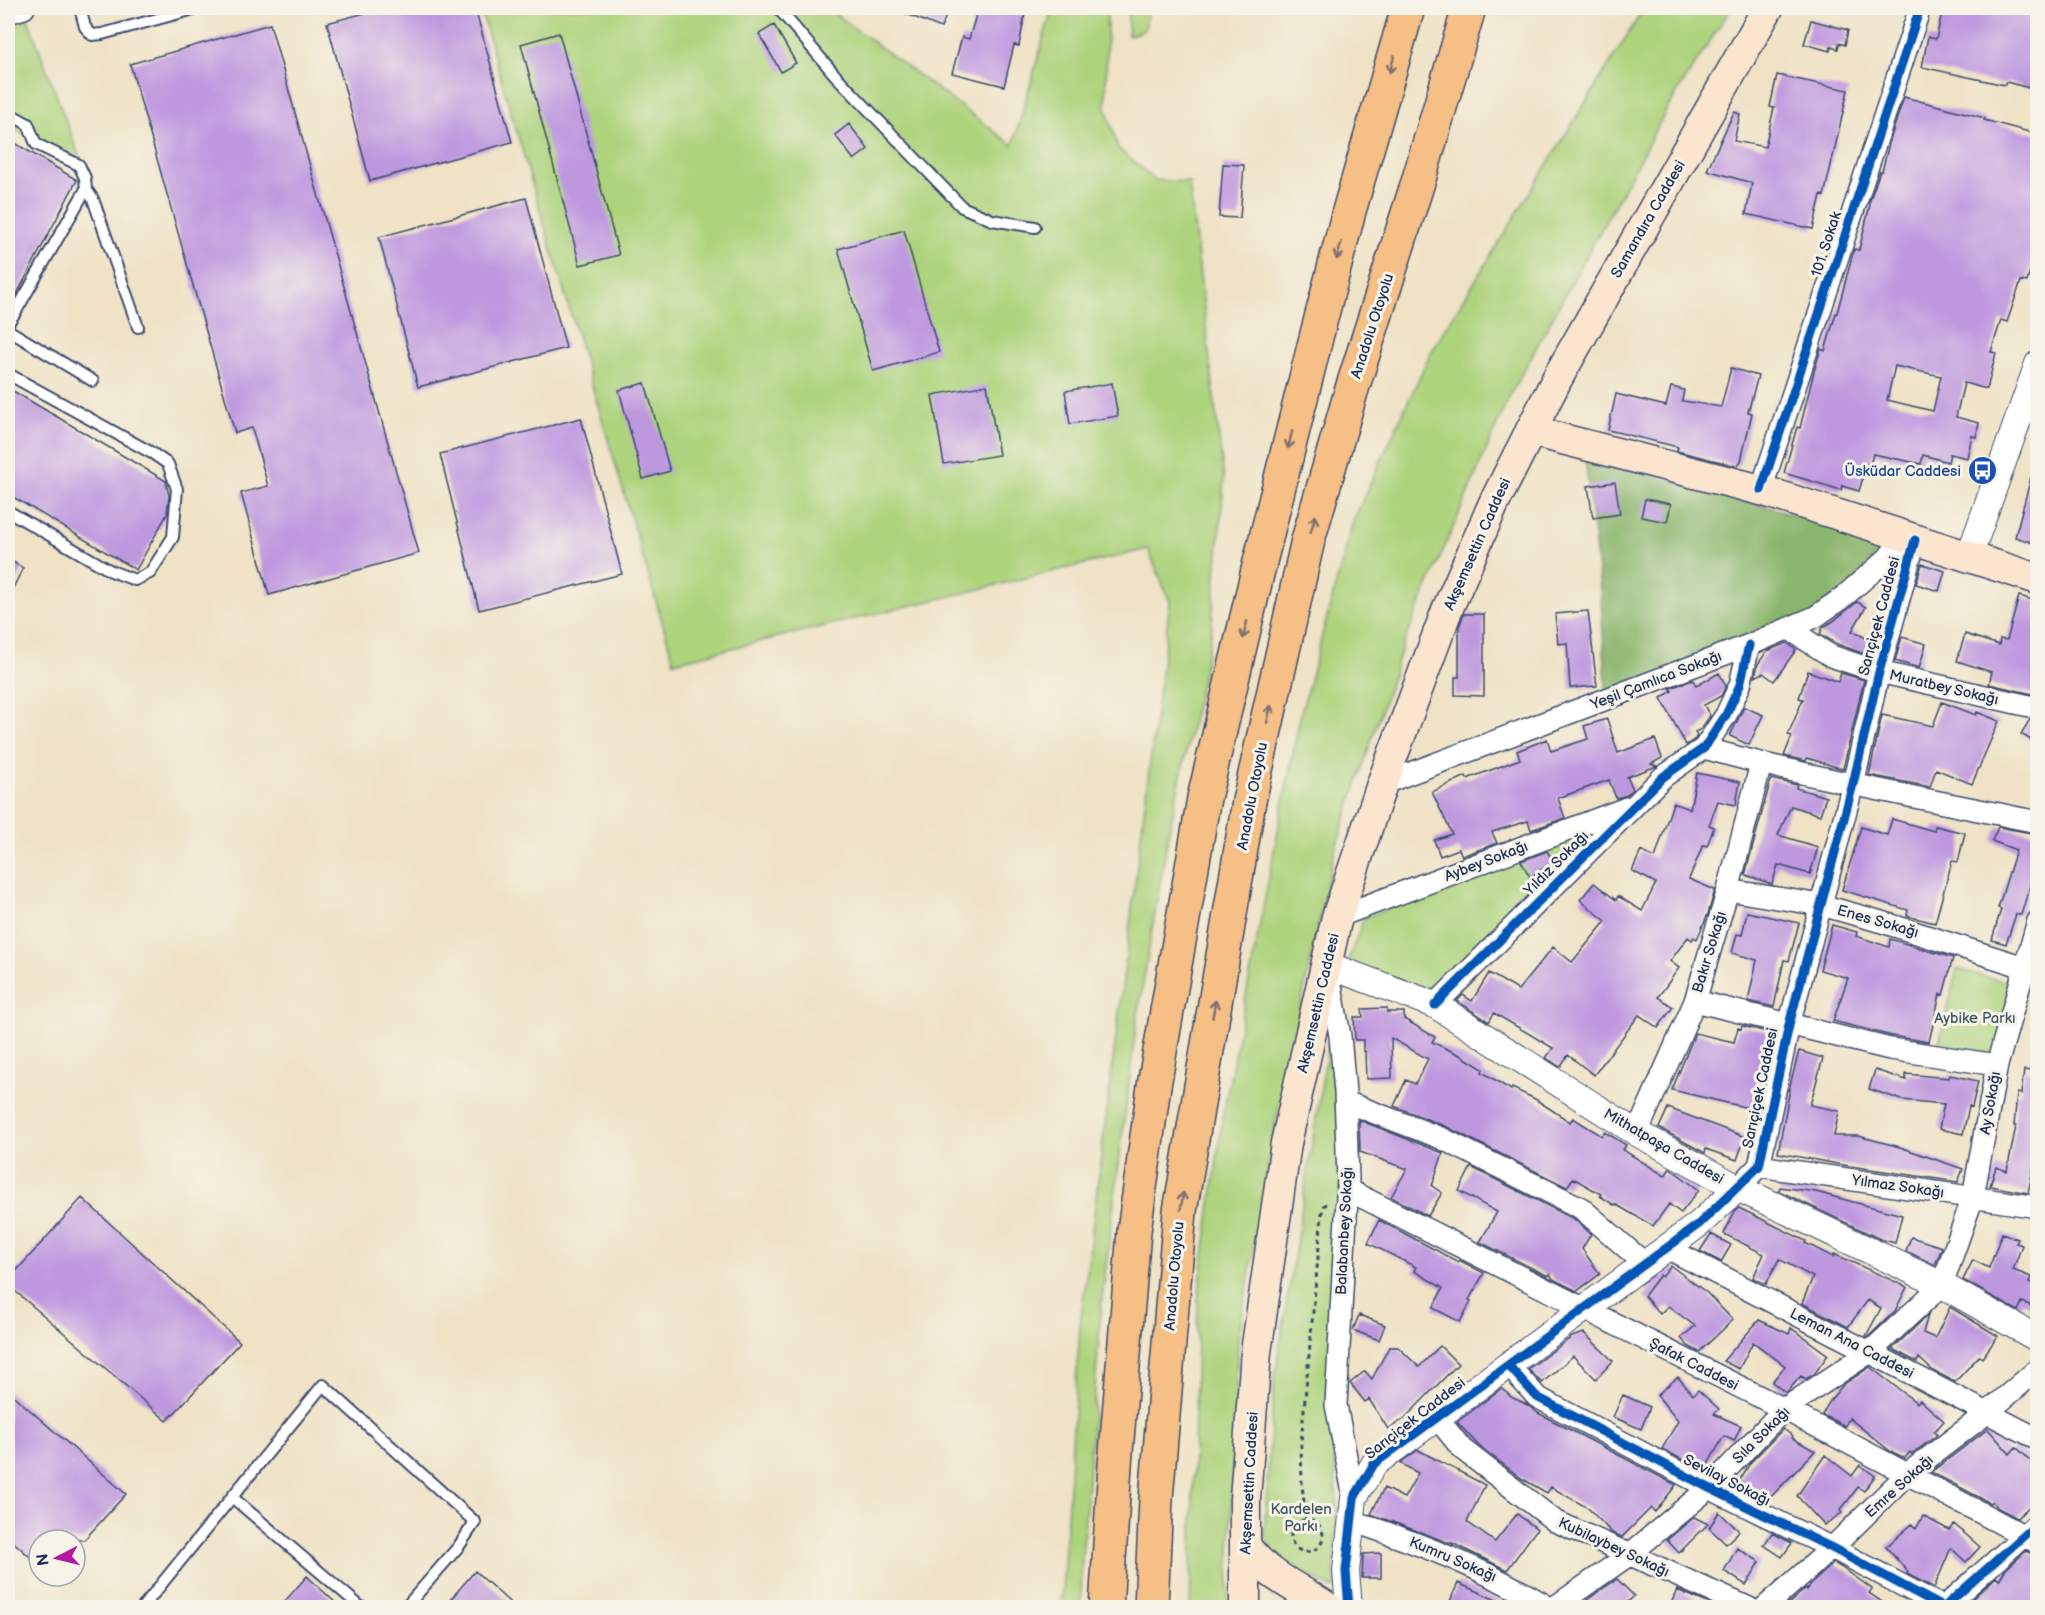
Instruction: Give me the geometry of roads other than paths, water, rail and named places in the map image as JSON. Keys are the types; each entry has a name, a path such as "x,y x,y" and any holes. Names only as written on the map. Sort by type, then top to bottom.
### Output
{"highway":[{"path":"1106,1608 1134,1231 1154,1086 1204,798 1259,566 1349,211 1408,8"},
{"name":"Anadolu Otoyolu","path":"1151,1608 1156,1498 1180,1211 1249,801 1308,540 1347,403 1418,182 1469,8"},
{"path":"1164,1608 1168,1343"}],"main road":[{"name":"Samandıra Caddesi","path":"1531,431 1558,377 1768,8"},
{"path":"1531,431 1761,490 2037,579"},
{"name":"Akşemsettin Caddesi","path":"1245,1608 1245,1499 1256,1352 1287,1143 1337,917 1382,784 1447,610 1494,503 1531,431"},
{"path":"1245,1545 1250,1565 1259,1582 1300,1608"},
{"path":"1245,1545 1255,1560 1264,1568 1328,1608"}],"street":[{"path":"8,13 24,8"},
{"name":"101. Sokak","path":"1761,490 1920,8"},
{"path":"1969,557 2037,364"},
{"name":"Yeşil Çamlıca Sokağı","path":"1382,784 1749,645 1815,617 1842,597 1910,538"},
{"name":"Sarıçiçek Caddesi","path":"1349,1608 1346,1571 1353,1510 1374,1464 1438,1419 1699,1224 1759,1166 1789,1024 1853,784 1910,538"},
{"name":"Muratbey Sokağı","path":"1789,629 1831,656 1879,672 2037,708"},
{"path":"1749,645 1740,685 1726,715 1704,748 1761,764 2037,822"},
{"name":"Yıldız Sokağı","path":"1435,1005 1663,777 1704,748"},
{"name":"Bakır Sokağı","path":"1637,1133 1695,1001 1728,891 1761,764"},
{"name":"Aybey Sokağı","path":"1337,917 1636,805"},
{"name":"Enes Sokağı","path":"1728,891 1821,905 2024,967"},
{"name":"Ay Sokağı","path":"1942,1285 1973,1197 1997,1065 2037,921"},
{"name":"Mithatpaşa Caddesi","path":"1327,965 1435,1005 1637,1133 1738,1188 1942,1285 2037,1339"},
{"name":"Balabanbey Sokağı","path":"1327,965 1340,1036 1346,1102 1347,1198 1336,1405 1353,1510"},
{"path":"1695,1001 1890,1049 1997,1065"},
{"path":"1346,1102 1441,1138 1581,1208 1645,1264"},
{"name":"Yılmaz Sokağı","path":"1759,1166 2037,1207"},
{"name":"Şafak Caddesi","path":"1347,1198 1583,1309 1784,1409 1907,1474 2033,1534"},
{"name":"Leman Ana Caddesi","path":"1667,1248 2037,1439"},
{"name":"Sıla Sokağı","path":"1551,1608 1629,1554 1708,1488 1784,1409 1870,1352 1942,1285"},
{"name":"Sevilay Sokağı","path":"1508,1365 1537,1397 1708,1488 1832,1548 1943,1608"},
{"name":"Emre Sokağı","path":"1764,1608 1832,1548 1907,1474 1987,1413 2037,1370"},
{"name":"Kubilaybey Sokağı","path":"1438,1419 1462,1449 1555,1521 1749,1608"},
{"name":"Kumru Sokağı","path":"1353,1510 1407,1539 1460,1560 1510,1584 1551,1608"},
{"path":"1943,1608 2033,1534"}],"lane":[{"path":"80,8 85,27 92,34 102,34 198,8"},
{"path":"778,8 835,75 962,207 992,220 1035,226"},
{"path":"8,113 28,124 36,144 79,165 138,327"},
{"path":"8,323 86,189"},
{"path":"8,330 93,381"},
{"path":"8,374 152,453 168,464 177,489 173,537 150,573 135,580 111,571 8,511"},
{"path":"142,1608 323,1385 475,1522 459,1546 405,1608"},
{"path":"232,1497 362,1608"}],"place":[{"name":"Üsküdar Caddesi","path":"1982,471"}],"park label":[{"name":"Aybike Parkı","path":"1975,1018"},
{"name":"Kardelen Parkı","path":"1301,1518"}]}
